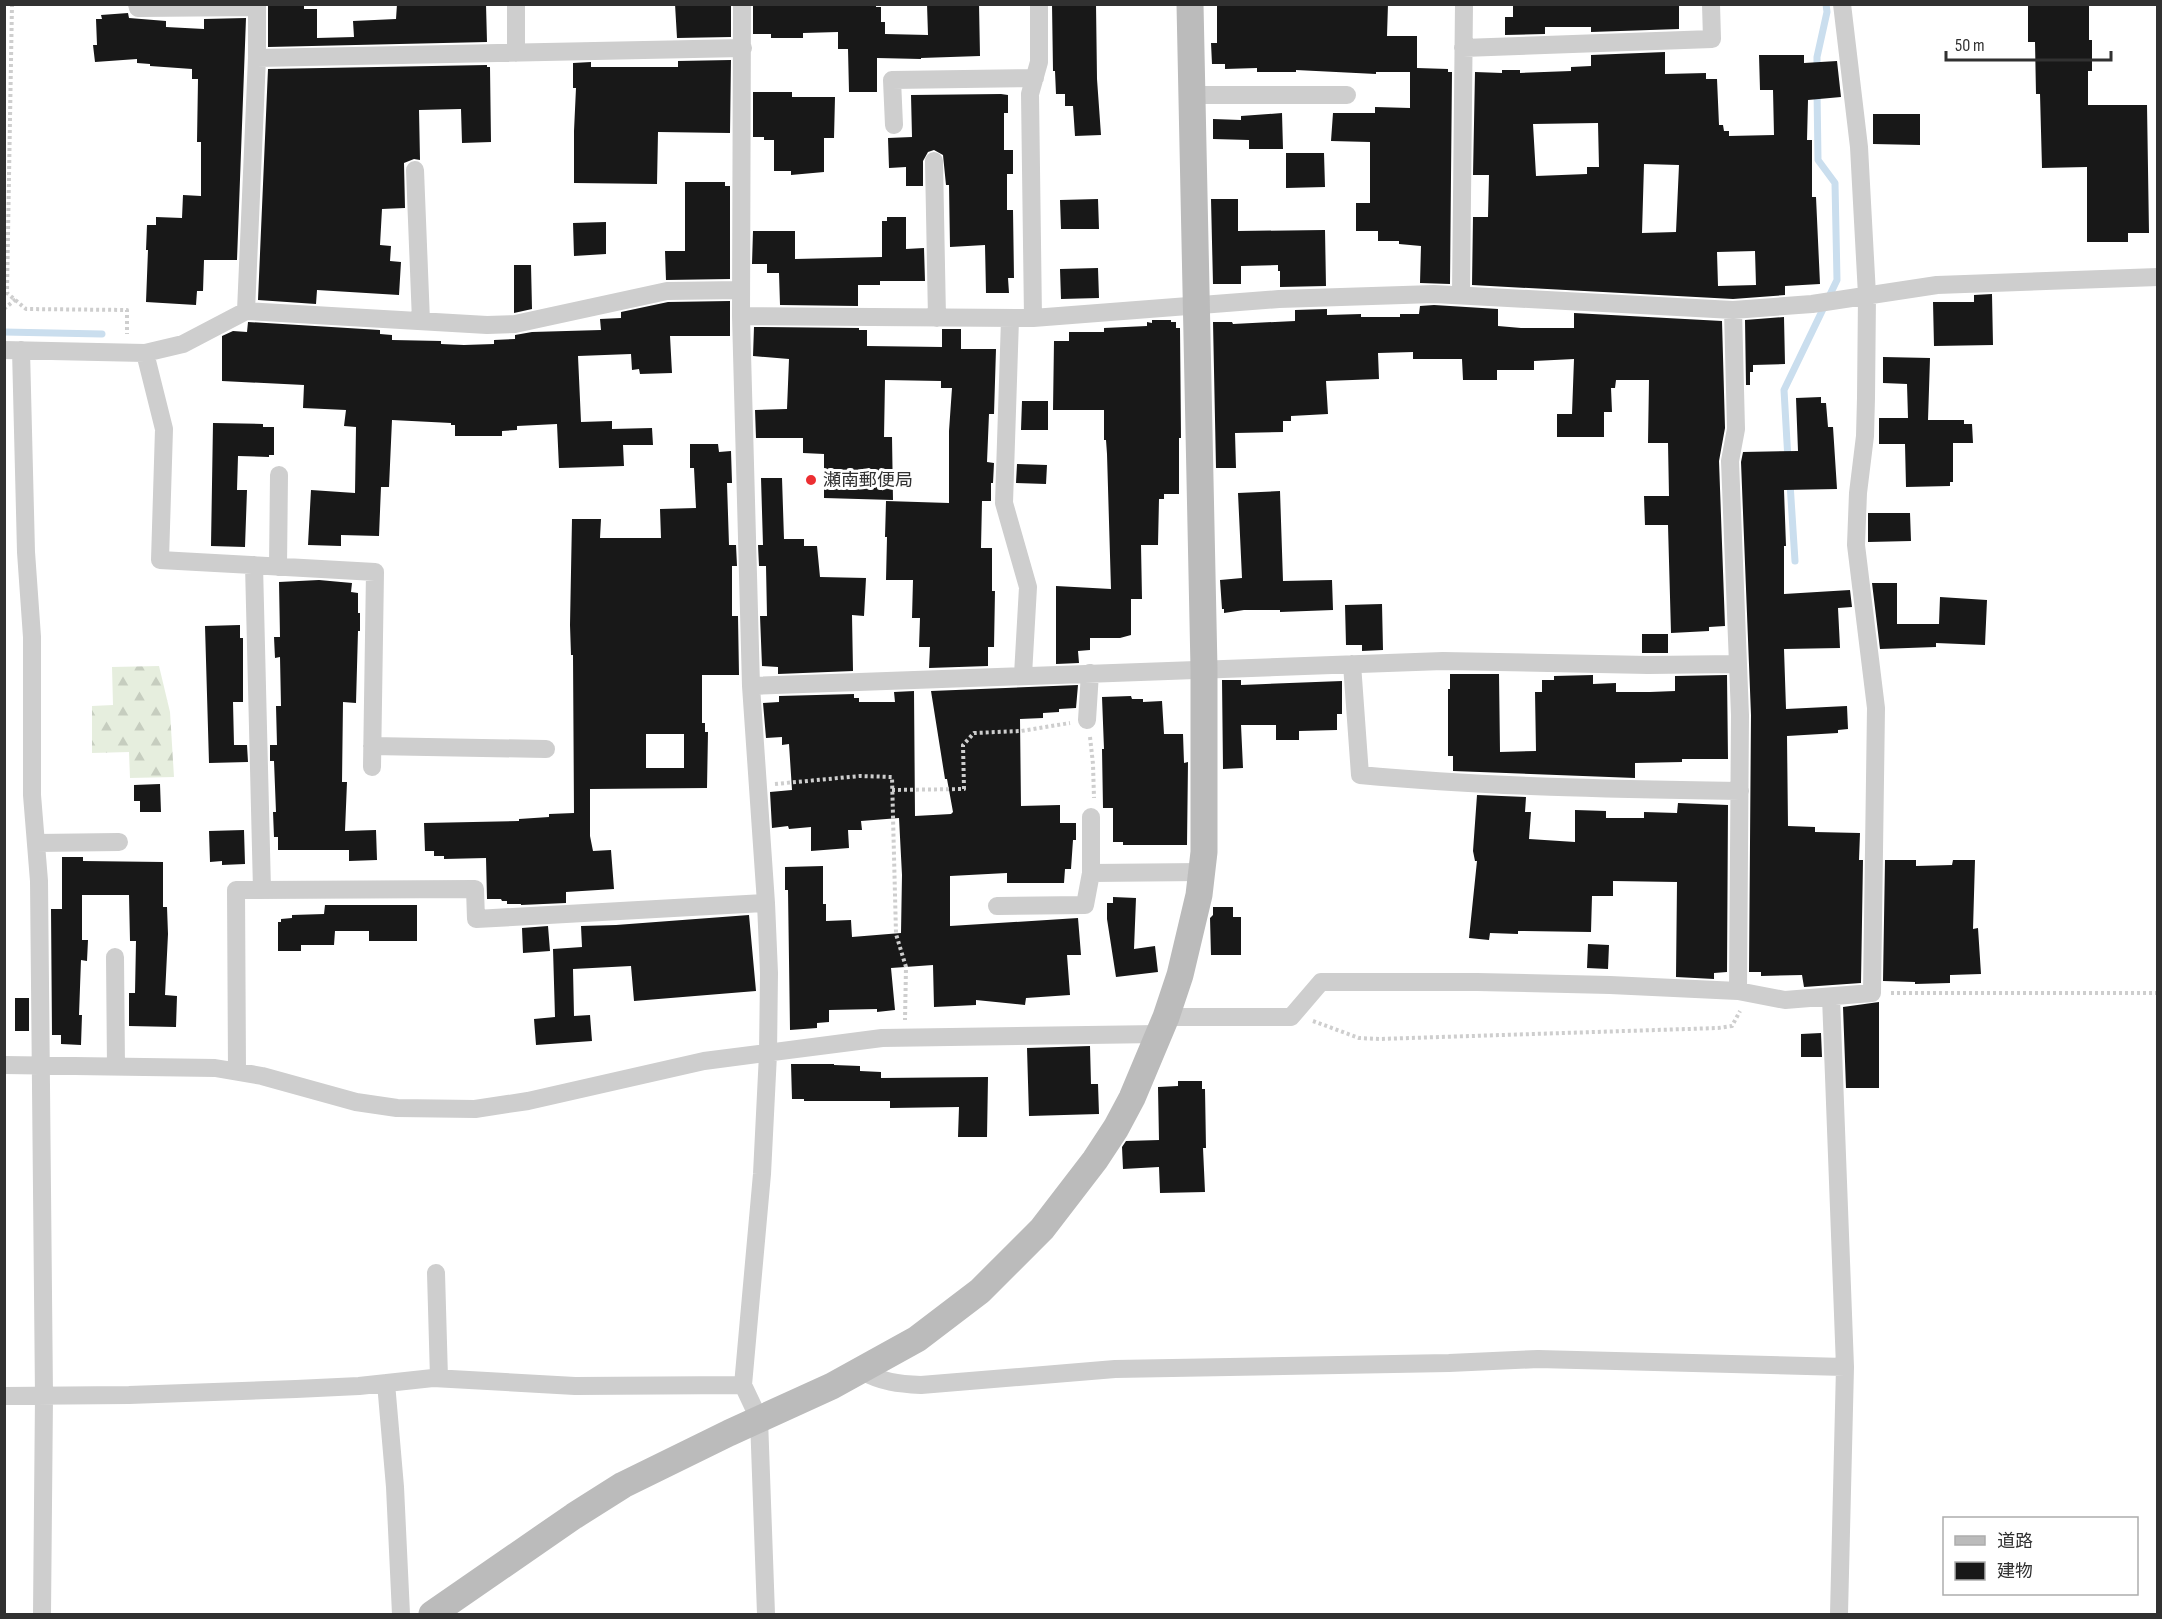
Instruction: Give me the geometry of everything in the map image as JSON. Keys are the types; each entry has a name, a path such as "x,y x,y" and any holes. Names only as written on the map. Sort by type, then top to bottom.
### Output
{"street":[{"path":"137,4 138,8 257,6 257,58 246,311"},
{"path":"516,4 516,53"},
{"path":"742,4 741,316 751,686 769,973 768,1054 762,1174 743,1385 759,1419 766,1614"},
{"path":"1033,318 1030,94 1040,62 1039,4"},
{"path":"432,1614 623,1485 862,1371 916,1339 980,1291 1042,1229 1075,1188 1116,1128 1132,1098 1163,1025 1189,942 1199,895 1205,825 1204,669 1190,4"},
{"path":"1461,294 1464,4"},
{"path":"1463,48 1712,39 1711,4"},
{"path":"4,1065 215,1068 237,1071 356,1102 397,1108 474,1109 528,1101 704,1061 845,1042 1291,1017 1321,982 1488,982 1744,992 1785,1000 1872,993 1876,708 1856,545 1858,493 1865,436 1867,295 1859,147 1842,4"},
{"path":"257,58 743,48"},
{"path":"894,125 892,80 1035,78"},
{"path":"1192,95 1347,95"},
{"path":"934,161 937,318"},
{"path":"415,170 421,321"},
{"path":"741,316 1010,319 1322,297 1461,294 1733,310 1812,304 1936,285 2157,277"},
{"path":"42,1614 44,1396 39,881 31,755 32,637 13,350 136,353 183,344 246,311 487,325 515,324 667,291 741,290"},
{"path":"1733,310 1736,429 1730,461 1738,664 1740,791 1738,874 1744,992"},
{"path":"1010,319 1004,503 1028,587 1023,675"},
{"path":"136,353 164,429 160,560 375,572 372,767"},
{"path":"278,567 279,475"},
{"path":"254,565 262,890"},
{"path":"751,686 1352,664 1491,661 1648,665 1738,664"},
{"path":"1352,664 1360,775 1582,789 1740,791"},
{"path":"1088,720 1090,673"},
{"path":"372,746 546,749"},
{"path":"997,906 1085,905 1091,873 1091,817"},
{"path":"36,843 119,842"},
{"path":"1091,873 1202,872"},
{"path":"237,1071 236,890 475,889 476,919 766,903"},
{"path":"116,957 116,1067"},
{"path":"1832,998 1845,1367 1839,1614"},
{"path":"436,1273 439,1378"},
{"path":"862,1371 877,1380 896,1384 921,1385 1115,1369 1430,1364 1538,1359 1845,1367"},
{"path":"4,1396 296,1389 439,1378 575,1386 743,1385"},
{"path":"386,1383 395,1487 401,1614"}],"path":[{"path":"12,4 7,292 26,309 127,310 136,353"},
{"path":"4,309 16,299"},
{"path":"892,790 964,789 963,745 974,733 1021,731 1088,720 1093,764 1094,802 1091,817"},
{"path":"757,786 860,776 892,777 896,934 906,967 905,1038"},
{"path":"1291,1017 1306,1018 1359,1038 1379,1039 1696,1030 1732,1026 1744,992"},
{"path":"1872,993 2157,993"}],"green space":[{"path":"159,666 170,712 174,777 130,778 129,752 92,753 92,706 113,705 112,667"}],"building":[{"path":"268,4 304,4 304,9 317,9 317,38 354,37 353,21 396,19 397,4 486,4 487,42 268,47"},
{"path":"675,4 731,4 731,37 677,38"},
{"path":"753,4 876,4 876,7 881,7 881,22 885,22 885,34 928,35 927,4 979,4 980,56 921,59 877,58 877,92 849,92 848,49 838,49 838,32 803,33 803,38 771,38 771,34 753,34"},
{"path":"1052,4 1096,4 1097,79 1101,135 1075,136 1073,106 1065,106 1065,94 1056,94 1055,71 1053,71"},
{"path":"1217,4 1388,4 1387,36 1417,36 1417,68 1448,69 1448,72 1452,72 1450,284 1420,283 1421,246 1399,244 1399,241 1378,241 1378,231 1356,231 1356,203 1370,203 1370,142 1331,141 1333,113 1375,113 1375,107 1410,108 1410,72 1376,72 1376,74 1296,70 1296,72 1257,72 1257,68 1225,69 1225,64 1212,64 1211,43 1217,43"},
{"path":"1513,4 1679,4 1679,29 1591,32 1591,27 1545,27 1545,34 1505,35 1505,17 1513,17"},
{"path":"2028,4 2089,4 2092,71 2088,71 2088,105 2147,105 2149,233 2128,233 2128,242 2087,242 2087,167 2042,168 2040,94 2036,94 2035,42 2028,42"},
{"path":"128,13 129,18 166,21 166,27 204,29 204,19 246,18 237,260 204,260 203,291 197,291 196,305 146,302 148,250 146,250 147,225 156,225 156,217 182,218 183,195 201,196 201,142 197,142 198,79 192,79 192,69 150,66 150,64 137,63 137,59 95,62 93,45 97,45 96,19 102,19 101,15"},
{"path":"1665,52 1665,74 1706,73 1706,79 1717,79 1719,125 1723,125 1724,131 1729,131 1729,136 1774,135 1773,90 1760,90 1759,55 1804,55 1804,63 1837,61 1841,97 1808,100 1807,140 1812,140 1812,197 1816,197 1820,284 1785,286 1785,295 1733,299 1472,285 1473,217 1488,217 1489,175 1473,175 1475,72 1571,71 1571,67 1591,66 1591,55","holes":["1598,123 1599,167 1587,167 1587,174 1536,176 1533,124","1644,164 1679,165 1676,232 1642,233","1755,251 1756,285 1718,286 1717,252"]},
{"path":"731,60 730,133 658,132 657,184 574,183 576,88 573,88 573,63 591,62 591,67 678,67 678,61"},
{"path":"487,65 490,67 491,142 462,143 461,109 419,110 420,160 414,159 404,163 405,208 382,209 380,245 391,246 390,261 401,262 399,295 317,290 316,304 258,300 268,69"},
{"path":"753,92 792,92 792,97 835,97 834,138 824,138 824,172 791,175 791,171 774,171 774,140 753,137"},
{"path":"911,95 1008,95 1008,113 1004,113 1004,150 1013,150 1013,174 1007,174 1007,210 1013,210 1014,278 1008,278 1009,293 986,293 985,245 950,247 949,185 946,185 943,155 934,150 928,152 923,161 923,186 906,186 906,167 889,168 888,138 912,137"},
{"path":"1282,113 1283,149 1249,149 1249,140 1213,139 1213,119 1241,120 1241,116"},
{"path":"1873,114 1920,114 1920,145 1873,144"},
{"path":"1286,153 1324,153 1325,187 1286,188"},
{"path":"685,182 725,182 725,186 730,186 730,279 666,280 665,251 685,251"},
{"path":"1098,199 1099,229 1061,229 1060,200"},
{"path":"1211,199 1238,199 1238,231 1325,230 1326,286 1280,287 1278,265 1241,266 1241,284 1213,284"},
{"path":"887,217 906,217 906,249 924,248 925,281 880,281 880,285 858,285 858,306 780,305 779,273 767,273 767,264 752,264 753,231 795,231 795,259 882,257 882,221 887,221"},
{"path":"606,222 606,254 574,256 573,223"},
{"path":"514,265 531,265 532,309 514,313"},
{"path":"1098,268 1099,298 1061,299 1060,269"},
{"path":"1992,294 1993,345 1934,346 1933,302 1974,302 1974,295"},
{"path":"730,301 730,336 670,336 672,373 640,374 639,369 632,370 631,354 578,356 581,422 612,421 612,429 652,428 653,445 623,445 624,466 559,468 557,424 517,426 517,430 502,431 502,436 455,436 455,425 451,423 392,420 389,487 381,487 379,536 341,535 341,546 308,545 311,490 355,493 356,427 344,426 346,410 303,408 304,385 222,381 222,336 233,331 247,332 248,322 380,330 380,334 392,335 392,340 441,341 441,344 464,345 494,344 494,340 515,339 515,335 532,332 601,330 600,319 621,318 621,312 668,302"},
{"path":"1420,306 1498,309 1498,326 1521,328 1574,328 1574,313 1722,321 1725,428 1719,461 1725,626 1709,627 1709,631 1671,633 1668,525 1645,525 1644,496 1669,496 1668,443 1648,443 1649,380 1616,380 1615,388 1611,388 1612,412 1604,412 1604,437 1557,437 1557,414 1572,414 1574,359 1534,361 1534,370 1497,370 1497,380 1463,380 1462,359 1413,359 1413,352 1378,353 1379,379 1326,381 1328,414 1291,416 1291,421 1283,421 1283,432 1235,433 1236,468 1216,468 1213,322 1232,322 1233,324 1295,321 1295,310 1327,309 1327,315 1361,314 1361,317 1400,317 1400,314 1419,314"},
{"path":"1784,317 1785,364 1753,365 1753,372 1750,372 1750,385 1746,385 1745,320"},
{"path":"1152,320 1171,320 1171,322 1176,322 1176,328 1180,328 1179,494 1164,494 1164,499 1159,499 1158,545 1141,545 1142,599 1131,599 1131,635 1120,638 1090,638 1090,650 1078,651 1079,663 1056,664 1056,586 1111,589 1104,410 1053,410 1054,341 1069,341 1069,332 1104,332 1104,328 1147,326 1147,322 1152,323"},
{"path":"754,327 859,328 859,330 867,330 867,346 942,347 942,329 961,329 961,349 996,349 994,414 989,414 987,462 994,463 993,483 991,483 991,501 982,501 981,548 992,548 992,591 995,591 994,647 988,647 988,666 929,668 930,647 919,647 920,618 912,618 913,580 886,580 886,501 949,503 949,431 952,388 941,388 941,381 885,380 884,437 892,437 893,500 824,498 824,454 803,453 803,438 756,438 755,410 787,409 789,359 753,356"},
{"path":"1883,357 1930,358 1928,420 1964,420 1964,424 1972,424 1973,443 1953,443 1953,482 1950,482 1950,486 1906,487 1905,444 1879,444 1879,418 1908,418 1907,384 1883,383"},
{"path":"1821,397 1821,403 1826,403 1828,427 1833,427 1837,489 1784,490 1786,546 1784,546 1784,594 1850,590 1852,607 1838,608 1840,648 1784,649 1786,709 1847,706 1848,729 1838,730 1838,733 1787,736 1788,826 1815,827 1815,832 1860,833 1859,860 1863,860 1861,983 1804,987 1802,975 1761,976 1761,972 1749,972 1751,715 1741,462 1743,452 1798,451 1796,398"},
{"path":"1022,401 1048,401 1048,430 1021,430"},
{"path":"213,423 263,424 263,427 274,427 274,455 269,455 269,457 238,456 237,490 247,490 245,547 211,546"},
{"path":"690,444 718,444 719,452 731,451 732,483 727,483 729,545 736,545 737,566 732,566 732,616 738,616 739,675 702,675 702,723 705,723 705,732 708,732 707,788 590,789 590,836 593,851 611,850 614,889 566,892 566,903 521,905 507,904 507,901 501,899 487,899 486,858 444,859 444,856 434,856 434,851 425,851 424,823 519,821 519,819 549,817 549,814 574,813 573,655 571,655 570,625 572,519 601,519 600,538 661,538 660,509 696,508 694,468 690,468","holes":["646,734 684,734 684,768 646,768"]},
{"path":"1017,464 1047,465 1046,484 1016,483"},
{"path":"761,478 782,478 784,539 804,539 804,546 817,546 820,577 866,578 864,616 852,615 853,671 778,674 778,667 762,666 760,616 767,616 766,566 759,566 758,545 763,545"},
{"path":"1280,491 1283,581 1332,580 1333,610 1280,612 1280,610 1244,610 1224,613 1220,580 1242,578 1238,493"},
{"path":"1868,513 1910,513 1911,541 1868,542"},
{"path":"319,580 352,583 351,592 358,593 360,631 358,631 356,703 343,702 342,782 347,782 345,831 376,830 377,860 349,861 349,850 278,850 278,837 274,837 273,812 276,812 274,761 270,761 270,745 277,745 276,706 281,706 280,657 275,658 274,637 280,637 279,582"},
{"path":"1872,583 1897,583 1897,624 1939,624 1940,597 1987,600 1985,645 1936,643 1936,647 1880,649"},
{"path":"1382,604 1383,650 1362,651 1362,645 1346,645 1345,605"},
{"path":"240,625 240,638 243,638 243,702 233,702 234,745 247,745 248,762 209,763 205,626"},
{"path":"1642,634 1668,634 1668,653 1642,653"},
{"path":"1450,674 1499,674 1500,752 1536,751 1535,692 1542,692 1542,680 1554,680 1554,676 1593,675 1593,684 1616,683 1616,692 1650,692 1675,691 1675,676 1727,675 1728,759 1682,759 1682,762 1635,763 1635,778 1453,771 1453,756 1448,756"},
{"path":"1222,680 1241,680 1241,685 1342,681 1342,714 1337,714 1337,730 1299,731 1299,740 1276,740 1276,725 1241,725 1243,768 1223,769"},
{"path":"1078,685 1076,708 1043,713 1043,718 1020,719 1021,806 1060,805 1060,823 1076,823 1076,840 1073,840 1071,869 1065,869 1064,883 1007,883 1007,873 950,876 950,926 1078,918 1081,955 1067,955 1070,995 1026,998 1025,1005 976,1000 976,1005 934,1007 933,965 891,968 895,1010 877,1012 877,1009 829,1010 829,1022 817,1023 817,1028 790,1030 788,890 785,890 785,867 823,866 823,904 826,904 826,921 851,920 852,937 901,933 902,875 899,818 861,821 862,830 848,830 849,848 811,851 811,827 772,828 770,792 792,790 789,744 782,745 782,737 766,738 763,703 779,702 779,696 854,694 854,698 859,698 859,702 895,702 894,692 914,691 915,816 951,814 953,812 947,779 945,779 931,691"},
{"path":"1131,696 1132,699 1143,699 1143,702 1162,701 1164,734 1183,734 1184,763 1188,762 1187,845 1123,845 1123,842 1113,842 1113,808 1103,808 1102,697"},
{"path":"160,784 161,812 140,812 140,801 134,801 134,785"},
{"path":"1477,795 1526,797 1525,812 1531,812 1529,839 1575,842 1575,810 1606,811 1606,818 1644,818 1644,812 1677,813 1678,803 1728,805 1727,972 1714,973 1714,979 1676,977 1677,882 1613,881 1613,896 1592,896 1591,932 1518,931 1518,934 1490,933 1489,940 1469,938 1477,861 1475,861 1473,851"},
{"path":"244,830 245,864 222,865 222,861 210,862 209,831"},
{"path":"62,857 83,857 83,861 163,862 163,907 167,907 168,934 165,995 177,996 176,1027 129,1026 129,993 135,993 136,941 130,941 129,895 82,895 82,940 88,940 87,961 81,960 79,1015 82,1015 81,1045 61,1044 61,1035 52,1035 51,909 62,909"},
{"path":"1885,860 1916,860 1916,866 1952,865 1953,860 1975,860 1973,929 1978,928 1981,974 1950,975 1950,983 1915,984 1915,982 1883,981"},
{"path":"1113,897 1136,898 1134,949 1155,946 1158,972 1116,977 1107,919 1107,903 1113,903"},
{"path":"325,905 417,905 417,941 369,941 369,931 335,931 334,945 301,945 301,951 278,951 278,922 281,922 281,919 292,918 292,915 324,914"},
{"path":"1213,907 1233,907 1233,917 1241,917 1241,955 1211,955 1210,918 1213,915"},
{"path":"749,915 756,991 634,1001 631,966 573,969 574,1016 590,1015 592,1041 536,1045 534,1019 555,1017 553,949 582,947 581,926"},
{"path":"548,926 550,951 523,953 522,928"},
{"path":"1588,944 1609,945 1608,969 1587,968"},
{"path":"15,998 29,998 29,1031 15,1031"},
{"path":"1879,1002 1879,1088 1846,1088 1843,1007"},
{"path":"1821,1033 1822,1057 1801,1057 1801,1034"},
{"path":"1090,1046 1091,1084 1098,1084 1099,1114 1029,1116 1027,1048"},
{"path":"791,1064 860,1066 860,1071 881,1072 881,1078 988,1077 987,1137 958,1137 959,1107 890,1108 890,1101 792,1099"},
{"path":"1178,1081 1202,1081 1202,1089 1205,1089 1206,1148 1203,1148 1205,1192 1160,1193 1159,1167 1123,1169 1122,1147 1126,1141 1159,1140 1158,1087 1178,1086"}],"waterway":[{"path":"1817,70 1817,57 1827,12 1826,4"},
{"path":"1788,460 1784,390 1837,280 1835,183 1818,160 1817,90"},
{"path":"4,332 102,334"},
{"path":"1790,483 1795,561"}],"place":[{"name":"瀬南郵便局","path":"811,480"}]}
